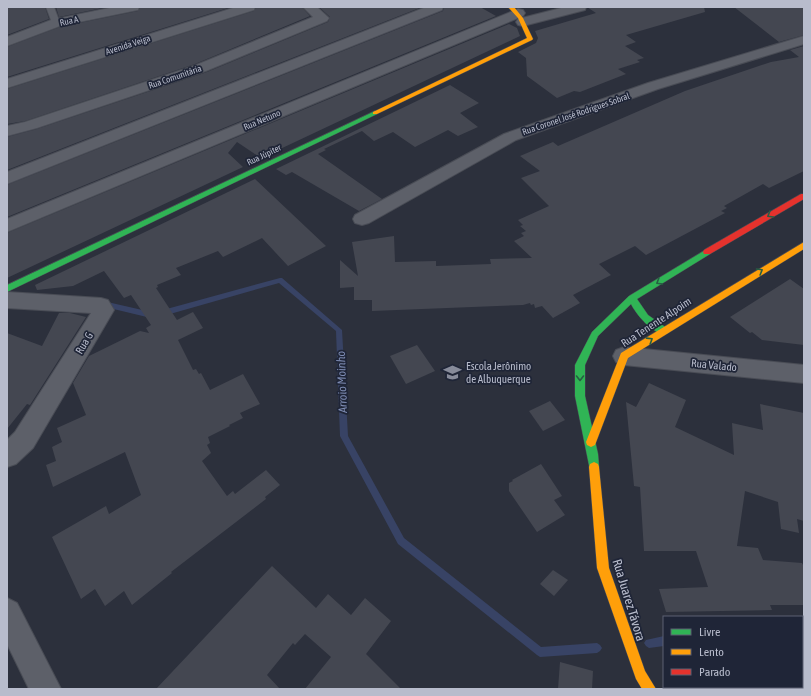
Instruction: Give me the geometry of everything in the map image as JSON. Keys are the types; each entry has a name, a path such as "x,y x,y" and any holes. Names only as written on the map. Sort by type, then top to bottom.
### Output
{"street":[{"name":"Rua A","path":"7,42 56,23 133,7"},
{"name":"Avenida Veiga","path":"7,84 249,7"},
{"name":"Rua Comunitária","path":"7,131 31,125 201,68 322,18 308,7"},
{"path":"7,178 437,7"},
{"name":"Rua Netuno","path":"7,226 517,14 580,7"},
{"name":"Rua Júpiter","path":"7,289 530,39 517,14"},
{"name":"Rua Coronel José Rodrigues Sobral","path":"362,219 510,137 653,86 804,40"},
{"path":"591,442 580,396 580,365 595,334 632,298 737,234 804,196"},
{"name":"Rua Tenente Alpoim","path":"591,442 624,356 804,245"},
{"path":"632,298 643,318 665,331"},
{"name":"Rua G","path":"7,300 102,306 104,310 24,440 7,456"},
{"name":"Rua Valado","path":"624,356 804,374"},
{"name":"Rua Juarez Távora","path":"591,442 594,454 603,568 640,675 650,689"},
{"path":"7,613 45,689"}],"lane":[{"path":"50,7 56,23"}],"building":[{"path":"7,7 45,7 49,19 7,35"},
{"path":"56,7 107,7 59,17"},
{"path":"140,7 231,7 7,77 7,47 60,27 138,11"},
{"path":"256,7 302,7 310,16 195,64 25,121 7,124 7,89 254,11"},
{"path":"319,7 422,7 7,170 7,137 37,129 207,72 328,22 330,17"},
{"path":"444,7 480,7 496,16 7,217 7,185 443,11"},
{"path":"587,7 704,7 705,12 626,35 636,42 625,46 644,58 637,60 640,62 618,69 626,74 580,92 574,91 557,98 527,76 526,58 518,52 536,43 538,38 535,31 596,13"},
{"path":"734,7 804,7 804,35 779,42"},
{"path":"509,24 517,28 520,36 261,158 237,142 228,153 243,167 7,278 7,233"},
{"path":"804,46 804,171 769,188 763,184 724,206 727,208 721,211 725,213 646,255 635,246 599,264 611,275 573,295 580,303 553,318 542,306 535,308 534,304 531,305 530,303 523,305 372,311 372,300 354,300 354,287 340,288 340,260 358,276 352,242 394,236 395,262 436,261 436,266 491,264 490,259 532,258 514,241 524,236 521,233 526,231 520,226 523,225 518,220 549,206 521,178 540,171 520,156 553,142 558,146 685,91 771,62 799,57 790,50"},
{"path":"450,85 479,103 460,113 478,127 458,136 448,130 415,147 393,132 374,141 362,131 324,149 326,150 318,154 382,199 359,211 292,172 286,175 276,169"},
{"path":"255,179 326,246 288,266 262,238 223,257 218,251 176,268 181,275 157,285 158,287 156,288 177,320 193,312 203,328 178,340 193,370 196,369 199,374 201,373 210,390 243,374 260,404 240,413 243,418 208,437 210,443 207,445 211,453 202,461 227,496 233,491 235,494 266,470 280,485 265,497 266,499 171,572 172,573 132,605 124,591 105,606 95,589 81,599 52,537 106,506 109,514 141,495 125,452 53,487 46,465 56,461 52,447 62,442 57,428 86,415 73,383 89,356 140,331 149,333 146,328 151,325 131,295 124,298 104,271 73,286 37,290 35,285"},
{"path":"790,279 804,289 804,345 762,340 752,332 750,333 730,317"},
{"path":"59,313 70,313 86,317 30,405 27,404 7,429 7,333 42,346"},
{"path":"417,345 435,371 406,384 390,356"},
{"path":"649,383 686,400 675,427 734,455 732,423 763,430 760,404 804,413 804,521 797,519 799,533 781,529 778,502 745,491 737,546 758,548 763,560 802,563 804,567 804,605 770,605 772,610 666,612 659,589 708,587 696,551 644,551 640,487 634,486 626,402 636,407"},
{"path":"550,401 565,420 543,431 529,411"},
{"path":"541,464 562,496 554,500 565,515 537,532 509,491 509,483"},
{"path":"272,566 316,608 328,594 351,615 365,598 391,621 366,654 401,689 305,689 331,657 305,634 295,645 293,643 267,675 280,689 156,689"},
{"path":"553,570 568,580 554,596 540,584"},
{"path":"560,662 593,671 592,689 558,689"}],"waterway":[{"name":"Arroio Moinho","path":"163,313 280,280 339,330 344,436 401,541 540,652 597,648"},
{"name":"Arroio Moinho","path":"103,304 151,315"},
{"name":"Arroio Moinho","path":"649,643 663,641"}],"traffic: fast":[{"path":"7,289 375,113"},
{"path":"594,467 593,454 580,396 580,365 595,334 632,298 707,252"},
{"path":"632,298 645,318 665,331"}],"traffic: slow":[{"path":"375,113 530,39 520,18 511,7"},
{"path":"591,442 624,356 804,245"},
{"path":"594,467 603,568 640,675 650,689"}],"traffic: jam":[{"path":"707,252 804,196"}],"place":[{"name":"Escola Jerônimo de Albuquerque","path":"453,372"}]}
